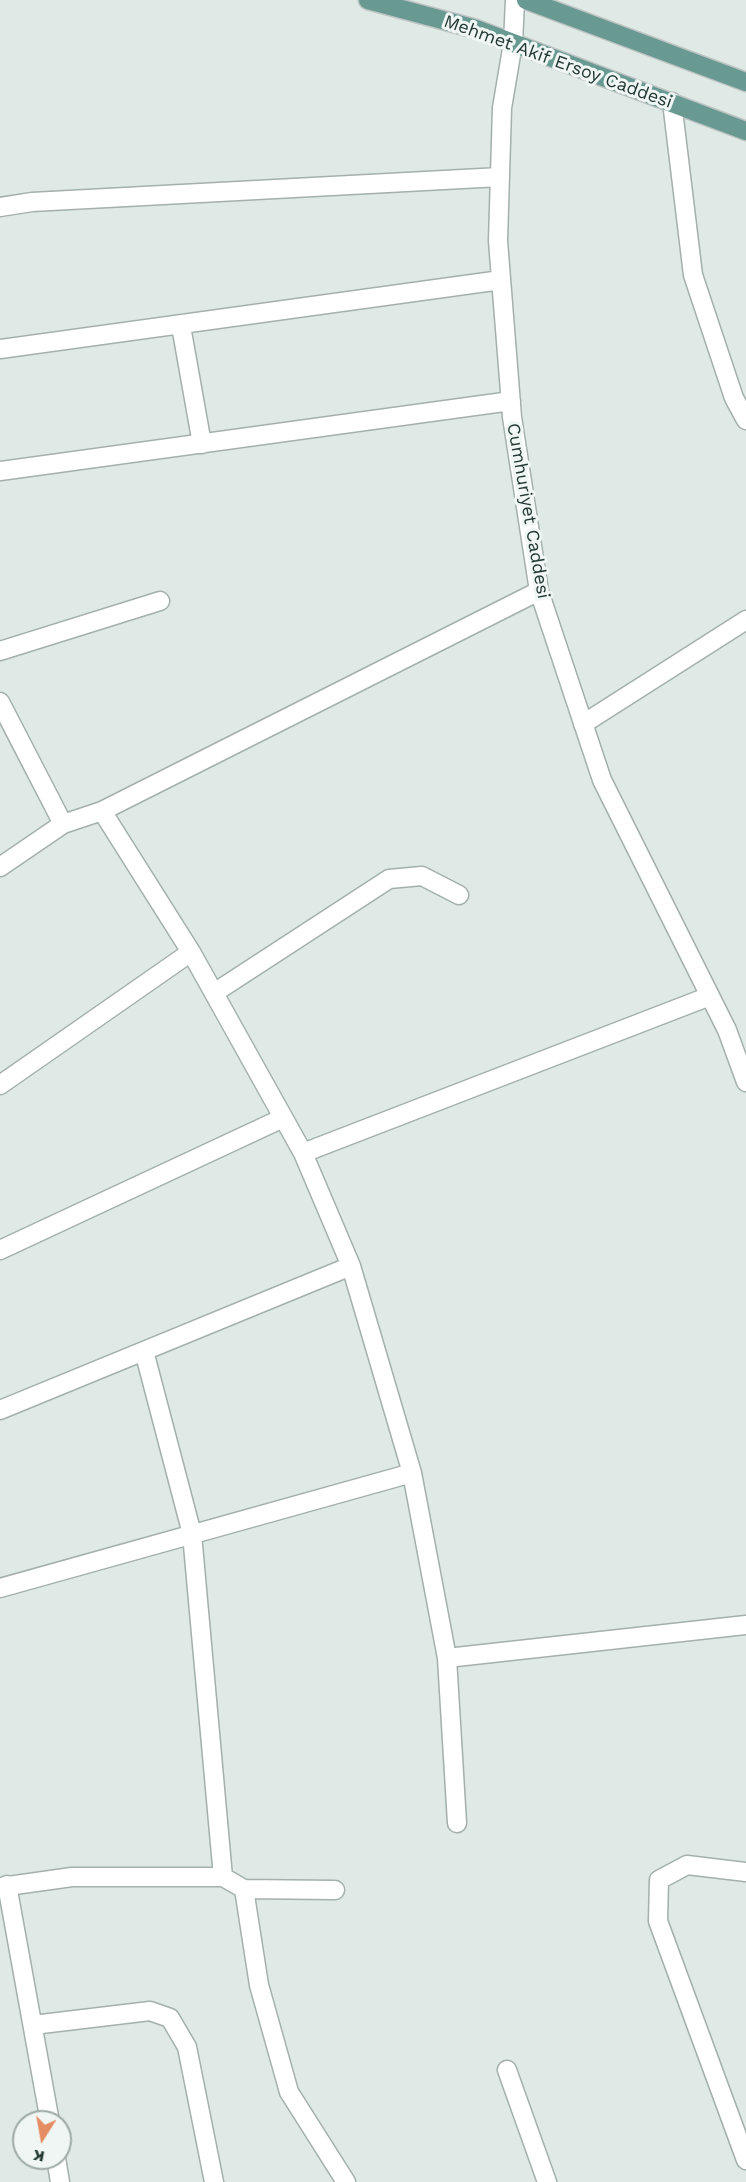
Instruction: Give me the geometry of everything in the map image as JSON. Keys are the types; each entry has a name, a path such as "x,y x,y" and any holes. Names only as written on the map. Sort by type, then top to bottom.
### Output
{"main road":[{"name":"Mehmet Akif Ersoy Caddesi","path":"368,0 476,29 746,131"},
{"path":"526,0 746,82"}],"street":[{"name":"Cumhuriyet Caddesi","path":"515,0 513,43 502,108 498,241 511,401 539,591 602,780 727,1030 746,1082"},
{"path":"672,102 693,275 734,398 746,420"},
{"path":"0,207 32,202 500,177"},
{"path":"0,349 181,326 501,280"},
{"path":"181,326 202,444"},
{"path":"0,471 511,401"},
{"path":"0,867 63,824 102,811 539,591"},
{"path":"0,651 160,601"},
{"path":"583,724 746,620"},
{"path":"0,702 63,824"},
{"path":"102,811 191,952 303,1153 351,1266 412,1473 447,1658 457,1823"},
{"path":"214,993 388,879 422,876 459,895"},
{"path":"0,1085 191,952"},
{"path":"303,1153 710,996"},
{"path":"0,1250 283,1118"},
{"path":"0,1410 351,1266"},
{"path":"144,1351 192,1534 223,1877"},
{"path":"0,1588 412,1473"},
{"path":"447,1658 746,1625"},
{"path":"746,1872 687,1865 659,1880 658,1921 746,2160"},
{"path":"48,2110 4,1886 72,1877 223,1877 244,1889 334,1890"},
{"path":"244,1889 259,1986 289,2092 346,2182"},
{"path":"33,2025 150,2011 170,2018 187,2047 214,2182"},
{"path":"507,2070 547,2182"}]}
